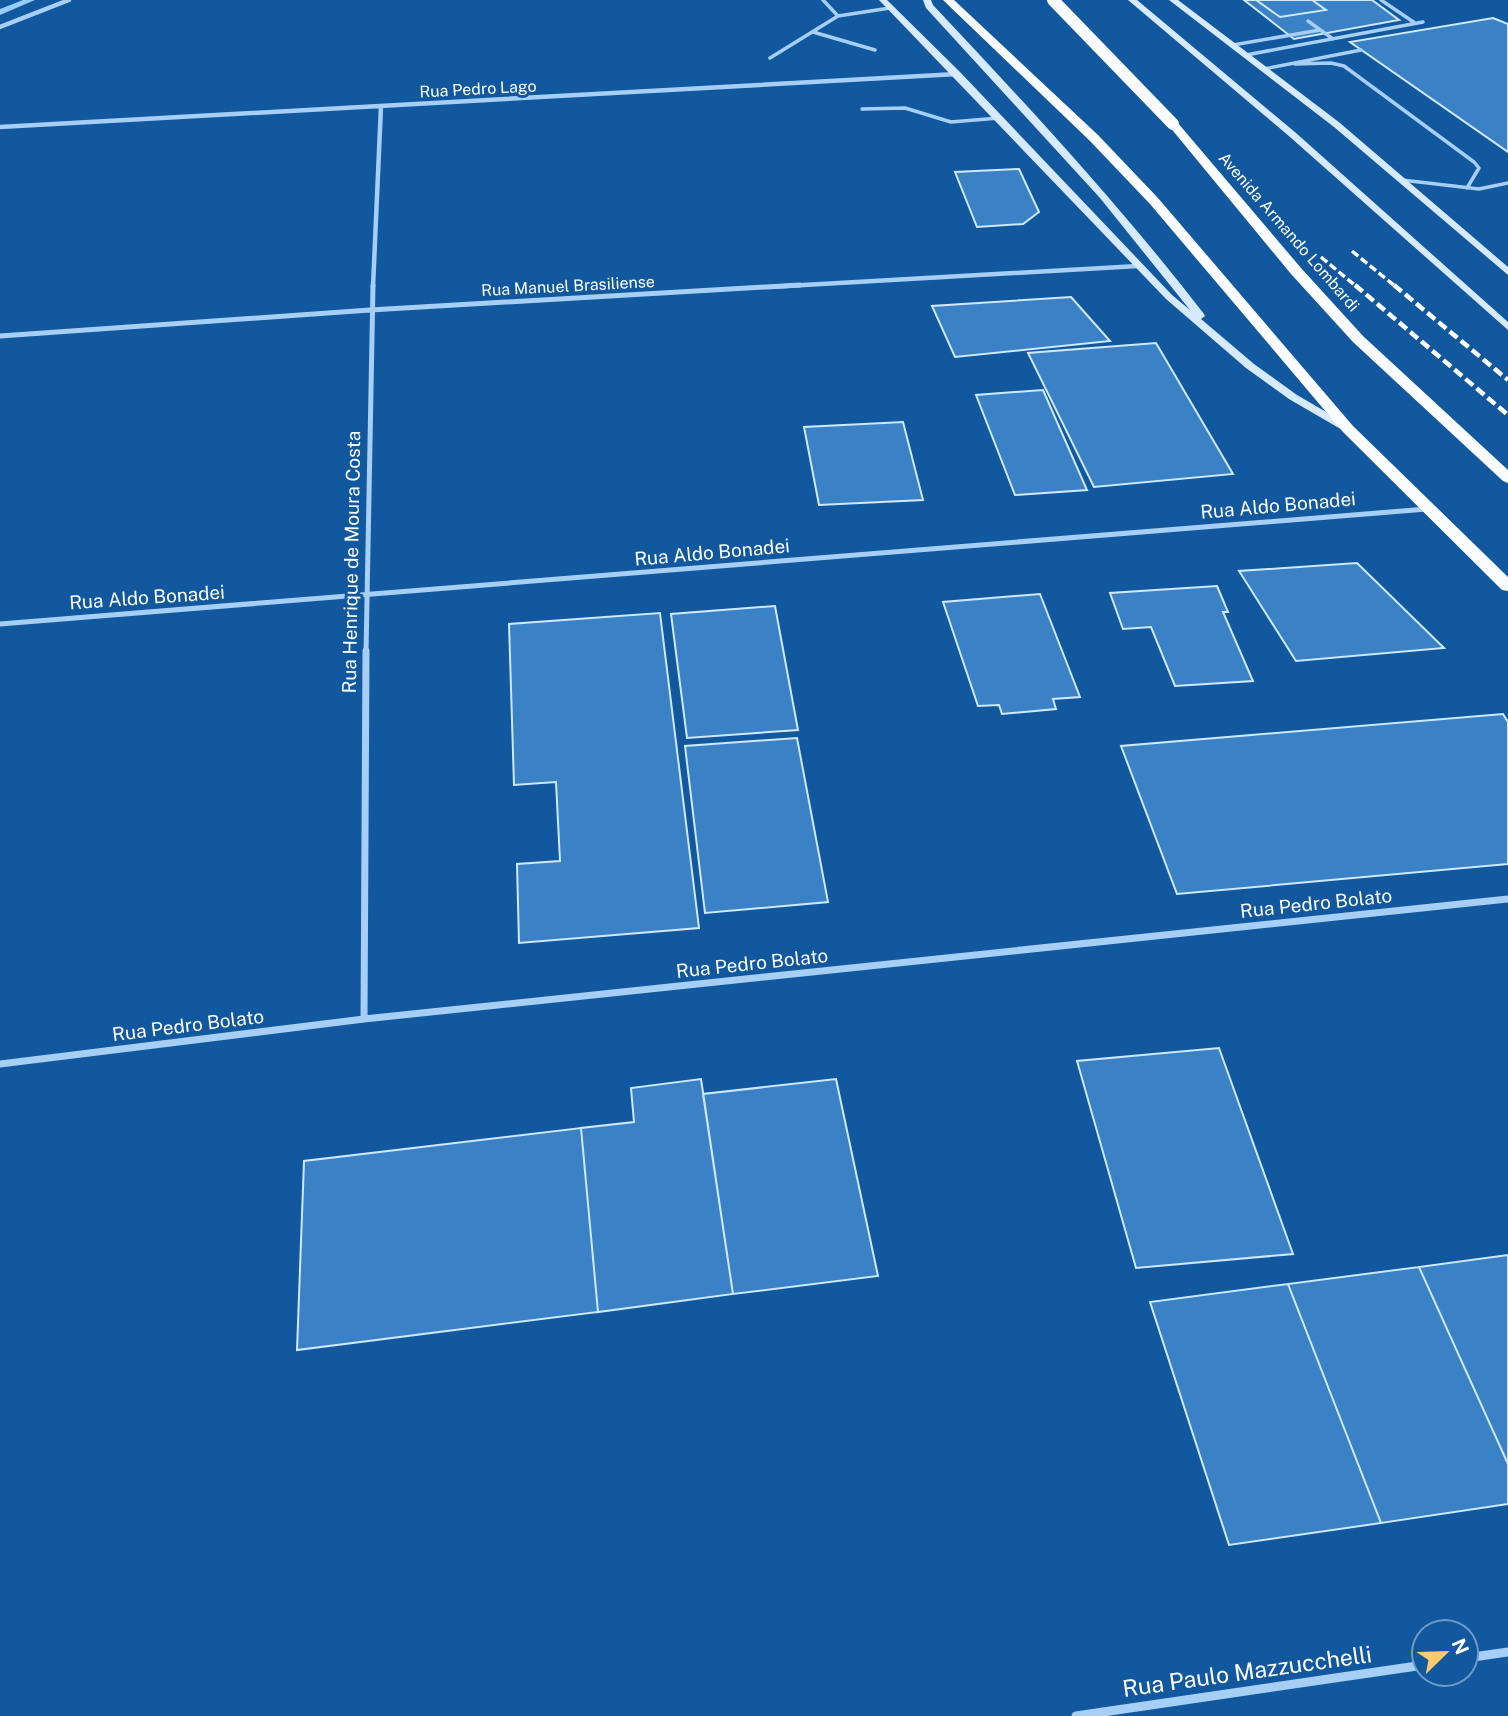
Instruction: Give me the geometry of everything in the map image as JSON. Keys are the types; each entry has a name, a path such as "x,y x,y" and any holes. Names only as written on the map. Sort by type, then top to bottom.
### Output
{"highway":[{"path":"948,0 1094,138 1154,201 1348,429 1508,586"},
{"name":"Avenida Armando Lombardi","path":"1053,0 1173,124 1288,261 1358,339 1508,478"}],"main road":[{"path":"883,0 1169,297 1293,397 1348,429"},
{"path":"927,0 929,6 1054,138 1141,240 1215,336"},
{"path":"1132,0 1293,135 1508,327"},
{"path":"1173,0 1337,125 1508,272"}],"street":[{"path":"0,27 69,0"},
{"name":"Rua Pedro Lago","path":"0,127 957,74"},
{"name":"Rua Henrique de Moura Costa","path":"364,1019 365,596 370,310 381,106"},
{"name":"Rua Manuel Brasiliense","path":"0,335 370,310 1138,266"},
{"name":"Rua Aldo Bonadei","path":"0,624 1427,509"},
{"name":"Rua Pedro Bolato","path":"0,1064 364,1019 1508,899"},
{"path":"1480,1656 1508,1652"},
{"name":"Rua Paulo Mazzucchelli","path":"1076,1716 1410,1667"}],"lane":[{"path":"823,0 838,16"},
{"path":"1381,0 1415,23"},
{"path":"770,58 838,16 890,8"},
{"path":"1308,21 1333,39"},
{"path":"1246,55 1423,22"},
{"path":"1233,45 1320,30"},
{"path":"813,32 875,50"},
{"path":"1295,64 1301,60 1361,50"},
{"path":"1264,69 1295,64 1331,63 1344,66 1474,162 1479,168 1466,188"},
{"path":"862,108 905,108 951,122 999,118"},
{"path":"1399,179 1479,189 1508,183"}],"building":[{"path":"1244,0 1372,0 1399,20 1294,39"},
{"path":"1256,0 1312,0 1326,10 1280,17"},
{"path":"1493,18 1508,24 1508,152 1350,42"},
{"path":"1019,169 1039,212 1023,224 977,227 955,172"},
{"path":"1071,297 1110,341 955,357 932,306"},
{"path":"1156,343 1233,474 1094,487 1028,353"},
{"path":"1043,390 1087,490 1015,495 976,395"},
{"path":"903,422 923,500 819,505 804,427"},
{"path":"1357,563 1444,648 1296,661 1239,571"},
{"path":"1217,586 1228,612 1223,612 1253,681 1175,686 1151,627 1123,629 1110,593"},
{"path":"1040,594 1080,697 1053,699 1056,709 1002,714 999,705 978,706 943,602"},
{"path":"775,606 798,730 687,738 671,614"},
{"path":"660,613 699,928 519,943 517,864 560,861 556,782 514,785 509,624"},
{"path":"1503,714 1508,722 1508,864 1177,894 1121,746"},
{"path":"797,738 828,902 705,913 685,746"},
{"path":"1219,1048 1293,1254 1136,1268 1077,1061"},
{"path":"701,1079 733,1294 598,1312 581,1128 634,1122 631,1088"},
{"path":"836,1079 878,1276 733,1294 703,1094"},
{"path":"581,1128 598,1312 297,1350 304,1161"},
{"path":"1508,1255 1508,1464 1419,1267"},
{"path":"1419,1267 1508,1464 1508,1504 1381,1523 1288,1284"},
{"path":"1288,1284 1381,1523 1229,1545 1150,1302"}],"waterway":[{"path":"0,12 31,0"}],"railway":[{"path":"1352,251 1396,287"},
{"path":"1321,257 1357,287"},
{"path":"1355,285 1508,415"},
{"path":"1394,285 1508,380"}]}
